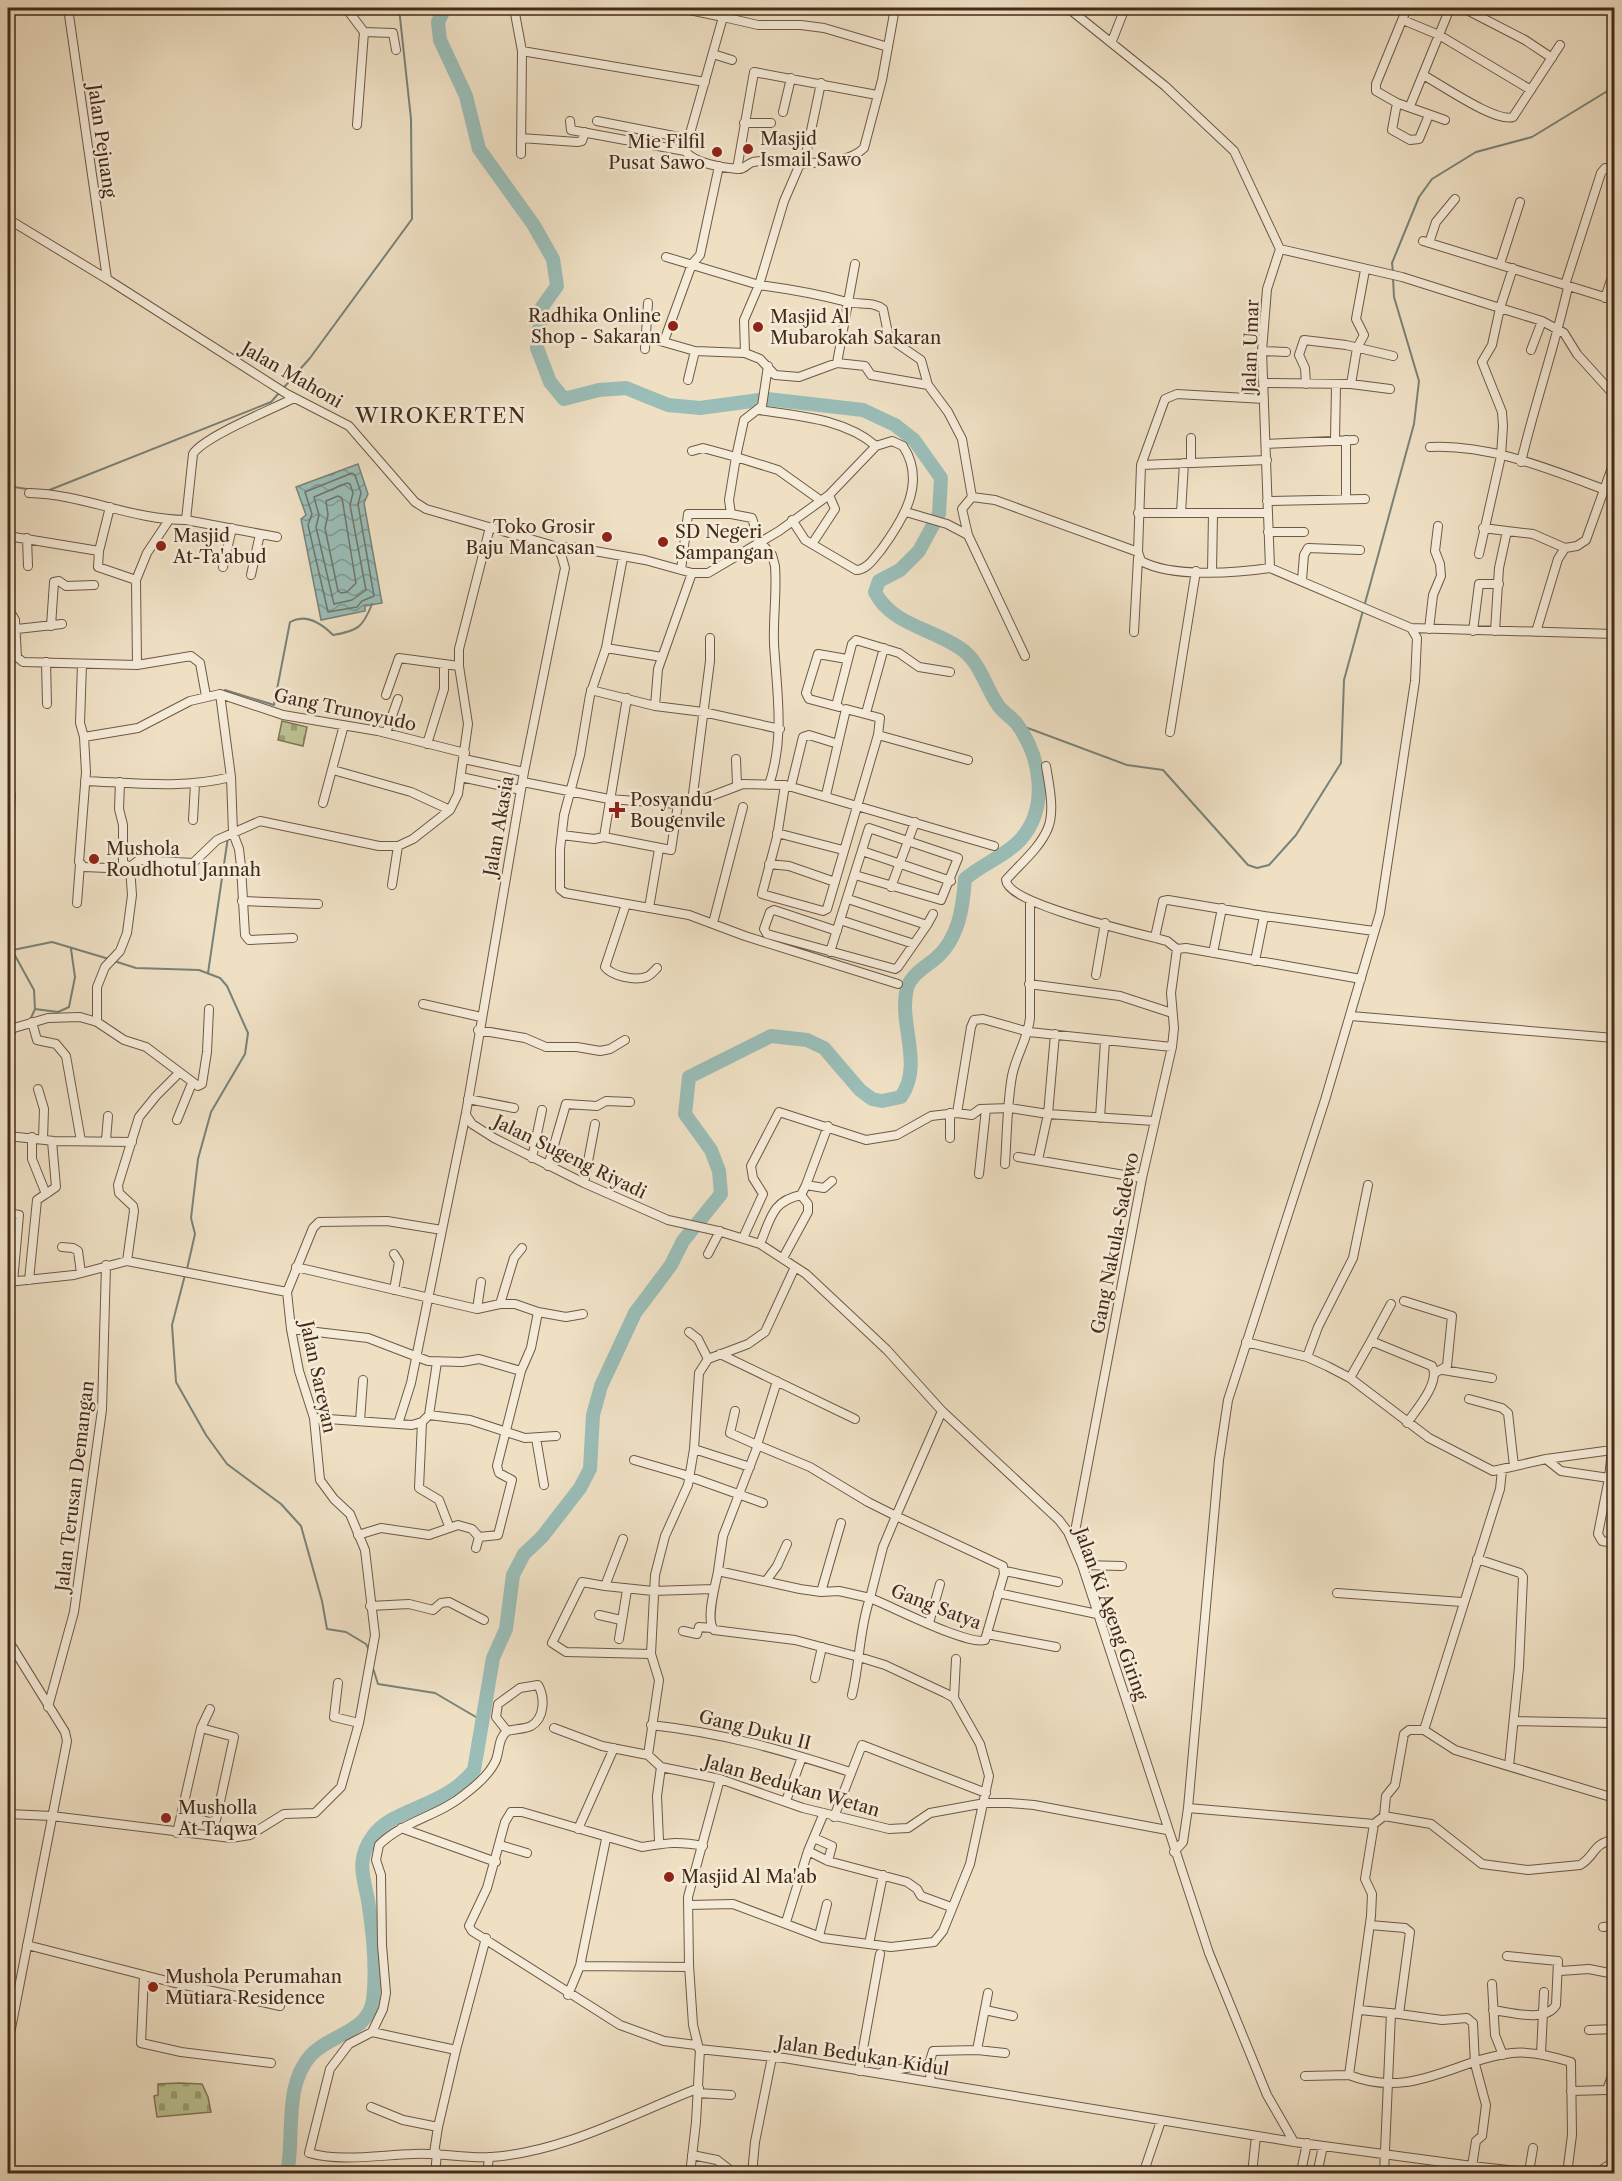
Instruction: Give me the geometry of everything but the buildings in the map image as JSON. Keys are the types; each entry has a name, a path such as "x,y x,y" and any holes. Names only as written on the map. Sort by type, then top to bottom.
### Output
{"street":[{"name":"Jalan Pejuang","path":"68,8 107,279"},
{"path":"346,8 364,32 357,125"},
{"path":"514,8 522,51 521,153"},
{"path":"680,8 702,10 758,25 801,25 824,28 888,46"},
{"path":"685,152 724,8"},
{"path":"570,121 571,130 685,152 688,156 737,170 744,169 754,162 802,164 837,160 862,150 877,95 895,8"},
{"path":"1068,8 1112,41 1220,134 1234,151 1280,249 1402,277 1542,321 1568,336 1577,354 1614,395"},
{"path":"1112,41 1125,8"},
{"path":"1407,8 1376,88 1379,94 1397,103 1445,120"},
{"path":"1410,106 1450,8"},
{"path":"1463,8 1525,40 1552,58"},
{"path":"1403,20 1439,35 1531,90"},
{"path":"364,32 393,33 396,50"},
{"path":"1423,75 1503,118 1513,117 1560,45"},
{"path":"522,51 705,82"},
{"path":"713,54 732,60"},
{"path":"737,170 754,72 877,95"},
{"path":"783,112 791,78"},
{"path":"745,353 744,320 759,285 784,201 802,164 821,83"},
{"path":"1397,103 1392,130 1410,140 1419,139 1429,115"},
{"path":"597,121 689,139"},
{"path":"744,123 771,123"},
{"path":"521,138 577,142 582,141 585,132"},
{"path":"664,341 692,264 700,255 719,166"},
{"path":"1521,462 1559,330 1567,286 1601,173 1605,168 1614,170"},
{"path":"1455,199 1436,222 1426,242 1614,300"},
{"path":"1500,264 1520,202"},
{"name":"Jalan Mahoni","path":"8,219 107,279 290,396 349,426 415,502 426,509 556,548 572,547 692,573"},
{"name":"Jalan Umar","path":"1270,568 1262,351 1264,311 1280,249"},
{"path":"666,257 759,285 826,295 849,302 872,304 883,309 889,338 920,358 928,385 948,412 962,439 972,497"},
{"path":"837,363 855,264"},
{"path":"1479,554 1501,456 1503,420 1482,362 1492,345 1500,308 1513,268"},
{"path":"1351,384 1356,348 1364,335 1356,319 1365,270"},
{"path":"1605,298 1614,271"},
{"path":"645,349 648,303"},
{"path":"1531,350 1542,321"},
{"path":"646,337 695,351 745,353 768,366 775,375 799,377 837,363 865,366 871,375 928,385"},
{"path":"1306,384 1305,368 1299,355 1304,340 1393,356"},
{"path":"688,380 695,351"},
{"path":"1262,351 1286,352"},
{"path":"731,514 729,500 744,420 759,411 764,402 768,366"},
{"path":"1263,383 1351,384 1390,389"},
{"path":"1335,440 1336,384"},
{"path":"186,520 195,450 290,396"},
{"path":"1134,632 1142,465 1163,402 1169,396 1264,399"},
{"path":"759,411 842,425 862,434 876,446"},
{"path":"1181,513 1191,438"},
{"path":"1266,444 1350,440 1346,499"},
{"path":"655,706 662,657 692,573 715,571 759,541 779,531 792,520 820,500 830,495 876,446 892,441 903,446 907,452 911,469 912,491 906,512 895,531 861,570 840,562 805,540 792,520"},
{"path":"1430,447 1461,446 1549,469 1603,489"},
{"path":"692,451 703,448 778,470 820,500"},
{"path":"1142,465 1267,460"},
{"path":"1483,528 1533,534 1565,548 1577,546 1586,540 1614,462"},
{"path":"29,493 57,494 169,520 186,520 277,537"},
{"path":"812,544 835,509 830,495"},
{"path":"972,497 962,508 968,535 1025,656"},
{"path":"972,497 995,501 1138,555 1154,567 1212,572 1270,568 1411,628 1614,634"},
{"path":"1267,501 1365,499"},
{"path":"110,507 99,551 100,569 136,580"},
{"path":"906,512 947,524 968,535"},
{"path":"1138,513 1267,513"},
{"path":"1212,572 1213,513"},
{"path":"681,570 688,514 731,514 752,518 759,541 772,555 775,566 774,643 780,729 778,755 769,785"},
{"path":"137,665 136,580 147,553 169,520"},
{"path":"1417,638 1426,630 1433,595 1441,576 1440,564 1435,551 1438,526"},
{"path":"80,864 84,867 130,868 139,860 149,859 193,862 217,840 260,821 268,821 323,836 379,846 398,846 413,839 450,810 458,794 468,724 459,666 459,649 490,527"},
{"path":"223,567 232,528"},
{"path":"1495,631 1499,568 1507,531"},
{"path":"1268,532 1304,532"},
{"path":"251,575 260,534"},
{"path":"8,536 99,551"},
{"path":"27,538 28,566"},
{"name":"Jalan Akasia","path":"466,1113 478,1030 524,772 563,587 564,561 556,548"},
{"path":"1302,580 1304,555 1308,548 1359,550"},
{"path":"1536,632 1553,573 1565,548"},
{"path":"623,557 606,648 591,690 562,835 558,883 562,892 689,915 898,984"},
{"path":"1170,732 1196,571"},
{"path":"51,626 54,582 59,581 66,586 94,585"},
{"path":"1473,631 1479,584 1499,584"},
{"path":"8,608 14,616 11,629 20,660 137,665 193,656 200,663 206,696"},
{"path":"11,629 62,624"},
{"path":"1174,1852 1183,1842 1188,1808 1220,1449 1228,1400 1351,1016 1380,913 1415,681 1417,638 1411,628"},
{"path":"692,802 711,638"},
{"path":"836,706 852,642 856,640 899,653 913,665 950,672"},
{"path":"606,648 662,657"},
{"path":"866,713 884,648"},
{"path":"838,744 809,735 803,737 788,785 762,894 764,896 825,911 881,720 866,713 806,698 811,671 820,652 848,659"},
{"path":"386,695 399,658 444,666 459,666"},
{"path":"46,662 48,704"},
{"path":"77,903 85,781 84,737 80,723 82,664"},
{"path":"427,744 444,689 444,666"},
{"path":"591,690 655,706 703,711 780,729"},
{"path":"84,737 138,728 206,696 220,694 231,777 233,833 239,849 245,935 249,940 293,938"},
{"name":"Gang Trunoyudo","path":"220,694 283,715 386,733 524,772"},
{"path":"604,837 627,698"},
{"path":"386,733 398,699"},
{"path":"826,795 846,709"},
{"path":"323,803 344,725"},
{"path":"878,735 968,760"},
{"path":"736,759 737,785"},
{"path":"1046,766 1050,792 1049,827 1005,882 1011,890 1030,901 1171,943 1177,950 1213,953 1361,979"},
{"path":"333,770 411,792 450,810"},
{"path":"85,781 195,784 231,777"},
{"path":"461,777 570,794 578,791 609,799 678,804 692,802 737,785 788,785 994,846"},
{"path":"120,782 118,809 123,825 123,863 130,868"},
{"path":"193,820 195,784"},
{"path":"562,835 594,839 604,837 669,851 674,847 678,804"},
{"path":"713,923 743,807"},
{"path":"891,887 915,822"},
{"path":"830,952 867,831 871,828 957,855 958,859 944,900 939,901 855,875"},
{"path":"777,833 843,850"},
{"path":"392,885 398,846"},
{"path":"649,908 659,849"},
{"path":"862,851 902,862 951,881"},
{"path":"769,864 789,866 835,882"},
{"path":"97,1022 97,987 105,967 120,951 127,933 132,895 130,868"},
{"path":"848,899 927,925"},
{"path":"1155,938 1163,901 1173,899 1264,916 1374,931"},
{"path":"242,901 318,904"},
{"path":"1005,1164 1015,1065 1029,1032 1030,901"},
{"path":"626,904 605,967 616,975 639,978 649,976 657,968"},
{"path":"1213,953 1222,908"},
{"path":"837,931 774,910 770,912 764,929 766,934 894,969 914,944 933,914"},
{"path":"1255,961 1264,916"},
{"path":"840,920 914,944"},
{"path":"1096,975 1105,923"},
{"name":"Gang Nakula-Sadewo","path":"1073,1542 1142,1178 1172,1047 1171,993 1177,950"},
{"path":"1029,984 1120,996 1173,1013"},
{"path":"423,1004 481,1017"},
{"path":"8,1032 32,1022 65,1016 97,1022 124,1040 146,1047 198,1086 202,1084 208,1046 209,1009"},
{"path":"1351,1016 1614,1038"},
{"path":"950,1138 953,1113 975,1020 983,1019 1029,1032 1172,1047"},
{"path":"32,1022 37,1040 56,1044 66,1056 81,1141"},
{"path":"478,1030 525,1038 546,1047 577,1047 600,1051 610,1049 625,1040"},
{"path":"1038,1160 1048,1114 1055,1034"},
{"path":"1100,1118 1105,1041"},
{"path":"127,1260 134,1211 118,1189 139,1117 179,1073"},
{"path":"177,1120 192,1083"},
{"path":"38,1089 44,1108 43,1139"},
{"path":"468,1099 514,1108"},
{"path":"548,1166 566,1104 597,1106 606,1101 630,1102"},
{"path":"743,1238 763,1194 753,1178 751,1166 777,1113 785,1112 866,1140 897,1135 931,1116 953,1113 972,1115 979,1110 986,1109 1010,1108 1048,1114 1154,1121"},
{"path":"979,1174 986,1109"},
{"path":"532,1158 542,1110"},
{"path":"398,1424 411,1383 414,1357 440,1251 442,1230 466,1113"},
{"name":"Jalan Sugeng Riyadi","path":"466,1113 472,1124 532,1158 584,1183 668,1220 719,1231"},
{"path":"106,1140 108,1116"},
{"path":"584,1183 595,1124"},
{"path":"801,1195 828,1126"},
{"path":"8,1136 52,1141 132,1142"},
{"path":"32,1137 32,1160 46,1194"},
{"path":"29,1280 37,1200 56,1187 52,1141"},
{"path":"1018,1157 1142,1178"},
{"path":"806,1185 824,1188 832,1181"},
{"path":"1307,1357 1318,1327 1353,1258 1368,1185"},
{"path":"760,1244 779,1203 789,1196 801,1195"},
{"path":"783,1257 808,1212 808,1204 801,1195"},
{"path":"8,1213 35,1216"},
{"path":"19,1215 10,1282 81,1274 127,1260 286,1292 313,1228 326,1220 387,1221 442,1230"},
{"path":"708,1254 719,1231"},
{"name":"Jalan Ki Ageng Giring","path":"719,1231 760,1244 806,1274 887,1350 942,1411 1059,1520 1073,1542 1209,1953 1267,2095 1294,2142"},
{"path":"62,1247 78,1251 81,1274"},
{"path":"500,1304 514,1258 522,1248"},
{"path":"394,1254 399,1262 394,1290"},
{"name":"Jalan Terusan Demangan","path":"48,1707 74,1612 102,1410 106,1265"},
{"path":"648,1755 658,1680 651,1654 653,1591 661,1548 689,1478 694,1449 699,1373 708,1359 748,1344 765,1332 795,1267"},
{"path":"296,1268 477,1309 500,1304 515,1304 538,1312 566,1317 583,1314"},
{"path":"477,1309 482,1282"},
{"name":"Jalan Sareyan","path":"177,1833 231,1839 250,1835 284,1814 310,1815 318,1811 341,1787 359,1722 373,1653 375,1635 365,1550 350,1514 334,1499 320,1480 314,1418 299,1371 286,1292"},
{"path":"1404,1301 1452,1316 1447,1362 1407,1423"},
{"path":"1350,1378 1391,1304"},
{"path":"358,1535 381,1528 429,1535 449,1526 464,1526 479,1537 499,1534 512,1481 497,1468 521,1371 534,1337 538,1312"},
{"path":"291,1329 368,1338 414,1357 437,1362 479,1359 521,1371"},
{"path":"689,1332 698,1339 708,1359"},
{"path":"1371,1341 1439,1371 1492,1378"},
{"path":"1246,1342 1307,1357 1350,1378 1429,1438 1486,1469 1502,1470 1546,1459 1612,1450"},
{"path":"720,1354 855,1419"},
{"path":"314,1418 398,1424 422,1422 429,1415 437,1362"},
{"path":"360,1421 363,1380"},
{"path":"712,1628 713,1589 723,1536 758,1445 777,1381"},
{"path":"1614,1392 1612,1398 1614,1423"},
{"path":"1469,1399 1508,1413 1514,1466"},
{"path":"735,1411 730,1433 810,1467 868,1502 1003,1566 1005,1571 1058,1582"},
{"name":"Gang Satya","path":"942,1411 883,1547 870,1598 977,1641 985,1640 1005,1571"},
{"path":"429,1415 470,1420 506,1434 536,1438 556,1436"},
{"path":"422,1422 419,1488 439,1500 449,1526"},
{"path":"1614,1431 1612,1478 1598,1534 1602,1541 1614,1543"},
{"path":"536,1438 544,1485"},
{"path":"694,1449 750,1467"},
{"path":"1546,1459 1561,1471 1612,1478"},
{"path":"634,1460 763,1503"},
{"path":"1424,1730 1462,1602 1500,1489 1502,1470"},
{"path":"821,1592 841,1523"},
{"path":"476,1548 479,1537"},
{"path":"605,1586 622,1539"},
{"path":"766,1581 777,1566 787,1544"},
{"path":"1477,1559 1520,1573 1522,1577 1523,1609 1509,1766"},
{"path":"1082,1565 1122,1566"},
{"path":"718,1571 821,1592 839,1591 870,1598 863,1618 852,1695"},
{"path":"651,1654 566,1652 552,1642 582,1582 627,1590 713,1589"},
{"path":"929,1623 940,1584"},
{"path":"619,1639 627,1590"},
{"path":"998,1593 1097,1614"},
{"path":"1337,1593 1462,1602"},
{"path":"370,1606 409,1604 433,1610 441,1603 449,1602 484,1620"},
{"path":"600,1615 621,1620"},
{"path":"683,1631 697,1634 699,1627 712,1628 723,1632 795,1640 859,1657 911,1676 954,1698"},
{"path":"987,1634 1056,1647"},
{"path":"8,1640 67,1741 8,2044"},
{"path":"815,1678 822,1647"},
{"path":"689,1905 733,1904 819,1936 869,1944 899,1947 934,1942 944,1931 951,1907 970,1864 985,1803 988,1776 986,1758 954,1698 956,1659"},
{"path":"338,1683 334,1717 359,1722"},
{"path":"507,1731 496,1717 498,1704 519,1688 538,1685 543,1703 535,1723 530,1727 507,1731 502,1736 496,1760 482,1780 451,1805 400,1828 379,1845 377,1852 381,1875 382,1945 386,1993 383,2009 372,2032 349,2044 330,2070 309,2153 357,2156 436,2153 489,2157 562,2142 699,2091 731,2095"},
{"path":"8,1814 52,1815 177,1833 201,1728 210,1709"},
{"path":"1514,1721 1614,1723"},
{"name":"Gang Duku II","path":"651,1725 705,1731 768,1745 850,1772"},
{"path":"181,1816 216,1820 230,1761 234,1737 201,1728"},
{"path":"554,1728 581,1740 648,1755 661,1767 657,1797 659,1841"},
{"path":"1349,2075 1360,2010 1370,1925 1372,1894 1365,1880 1374,1824 1384,1816 1386,1796 1395,1785 1404,1734 1409,1730 1424,1730 1449,1747 1614,1798"},
{"path":"834,1817 850,1772 863,1745 986,1793"},
{"path":"578,1829 614,1748"},
{"path":"786,1801 802,1757"},
{"name":"Jalan Bedukan Wetan","path":"661,1767 720,1779 834,1817 902,1830 930,1813 985,1803 1034,1805 1167,1830"},
{"path":"690,2174 699,2091 698,2047 689,1966 688,1897 720,1779"},
{"path":"1188,1808 1374,1824"},
{"path":"435,2174 438,2127 486,1938 472,1931 469,1926 496,1862 509,1814 515,1811 606,1839 642,1847 659,1841 703,1846"},
{"path":"786,1922 808,1851 824,1814"},
{"path":"1384,1816 1431,1824 1482,1864 1528,1870 1580,1865 1587,1860 1596,1846 1614,1840"},
{"path":"400,1828 496,1862"},
{"path":"814,1838 832,1846 828,1862"},
{"path":"568,1995 580,1966 606,1839"},
{"path":"500,1845 527,1853"},
{"path":"808,1851 828,1862 907,1882 917,1889 921,1896 951,1907"},
{"path":"869,1944 883,1875"},
{"path":"819,1936 827,1904"},
{"path":"1370,1925 1405,1928 1410,1932 1395,2013 1386,2082 1384,2174"},
{"path":"1603,1927 1614,1926"},
{"name":"Jalan Bedukan Kidul","path":"486,1938 568,1995 637,2032 664,2041 772,2056 1294,2142 1386,2153 1458,2169 1472,2166 1544,2174"},
{"path":"27,1945 280,2006"},
{"path":"859,2071 880,1954"},
{"path":"1493,2010 1543,2016 1556,2005 1560,1971 1557,1960 1507,1956"},
{"path":"580,1966 689,1966"},
{"path":"1560,1971 1589,1969 1614,1973 1614,1988"},
{"path":"144,1975 141,2043 181,2052 271,2063"},
{"path":"1492,1984 1495,2035 1503,2055"},
{"path":"1541,2054 1544,1992"},
{"path":"977,2050 988,1993"},
{"path":"985,2010 1013,2016"},
{"path":"1360,2010 1442,2020 1471,2020 1475,2064 1486,2105 1482,2136 1476,2141 1472,2166"},
{"path":"1589,2030 1614,2029"},
{"path":"372,2032 456,2050"},
{"path":"931,2082 928,2064 933,2051 977,2050 1005,2053"},
{"path":"1305,2076 1349,2075 1386,2082 1428,2079 1503,2055 1541,2054 1571,2062 1572,2135 1567,2174"},
{"path":"752,2174 755,2142 772,2056"},
{"path":"875,2073 928,2064"},
{"path":"1571,2091 1607,2090 1614,2076"},
{"path":"371,2107 403,2120 438,2127"},
{"path":"1143,2174 1161,2121"},
{"path":"1252,2174 1256,2136"},
{"path":"1302,2167 1307,2144"},
{"path":"1317,2174 1323,2146"},
{"path":"1529,2172 1533,2148"},
{"path":"692,2155 717,2160 735,2174"},
{"path":"487,2174 489,2157"},
{"path":"1595,2174 1614,2162"}],"green space":[{"path":"282,721 307,727 303,746 278,740"},
{"path":"158,2084 202,2084 211,2112 157,2117 154,2096 158,2095"}],"water":[{"path":"358,464 368,494 364,503 382,603 365,606 365,611 321,620 301,519 306,515 296,487"}],"waterway":[{"path":"47,491 271,402 310,358 412,219 411,119 399,8"},
{"path":"287,2174 293,2096 302,2067 319,2048 364,2020 373,2000 375,1976 373,1938 362,1868 364,1852 373,1836 382,1827 393,1819 449,1792 474,1770 493,1658 506,1629 513,1575 524,1554 542,1537 580,1488 590,1469 593,1415 601,1386 635,1313 671,1265 683,1241 721,1194 719,1171 711,1150 685,1114 689,1077 771,1036 807,1040 824,1048 860,1090 872,1099 882,1101 901,1097 907,1084 911,1058 905,1002 909,983 950,942 961,911 965,879 1021,839 1036,812 1038,797 1036,766 1032,751 1015,722 998,705 970,657 953,644 903,620 892,612 875,592 879,581 900,570 919,551 939,514 941,478 914,440 895,425 863,410 767,399 700,408 668,405 626,388 599,390 564,399 550,382 537,348 542,307 557,286 553,259 533,224 479,149 466,96 440,40 438,22 445,8"},
{"path":"1393,272 1392,263 1419,197 1432,179 1476,152 1532,137 1614,87"},
{"path":"1017,724 1127,765 1163,770 1248,865 1257,868 1269,865 1296,835 1341,763 1344,680 1414,424 1419,381 1394,297 1393,278"},
{"path":"8,486 33,490"},
{"path":"224,694 225,690 274,705 290,622 296,619 307,619 318,623 333,635 358,627 366,618 372,604"},
{"path":"8,786 15,794 8,896"},
{"path":"208,973 228,837"},
{"path":"8,951 52,942 109,959"},
{"path":"30,1020 35,1009 58,1012 69,1007 75,977 71,949"},
{"path":"12,950 34,990 35,1009"},
{"path":"114,961 136,968 199,970 220,978 227,986 248,1033 245,1054 211,1112 198,1159 191,1218 195,1234 187,1269"},
{"path":"185,1275 172,1325 176,1382 206,1435 227,1464 281,1504 301,1526 322,1601 327,1629 346,1632 366,1644 369,1650"},
{"path":"372,1665 378,1684 435,1693 481,1720"}],"place":[{"name":"Masjid Ismail Sawo","path":"748,149"},
{"name":"Mie Filfil Pusat Sawo","path":"717,152"},
{"name":"Radhika Online Shop - Sakaran","path":"673,326"},
{"name":"Masjid Al Mubarokah Sakaran","path":"758,327"},
{"name":"Toko Grosir Baju Mancasan","path":"607,537"},
{"name":"SD Negeri Sampangan","path":"663,542"},
{"name":"Masjid At-Ta'abud","path":"161,546"},
{"name":"Posyandu Bougenvile","path":"617,810"},
{"name":"Mushola Roudhotul Jannah","path":"94,859"},
{"name":"Musholla At Taqwa","path":"166,1818"},
{"name":"Masjid Al Ma'ab","path":"669,1877"},
{"name":"Mushola Perumahan Mutiara Residence","path":"153,1987"}],"district":[{"name":"WIROKERTEN","path":"441,416"}]}
